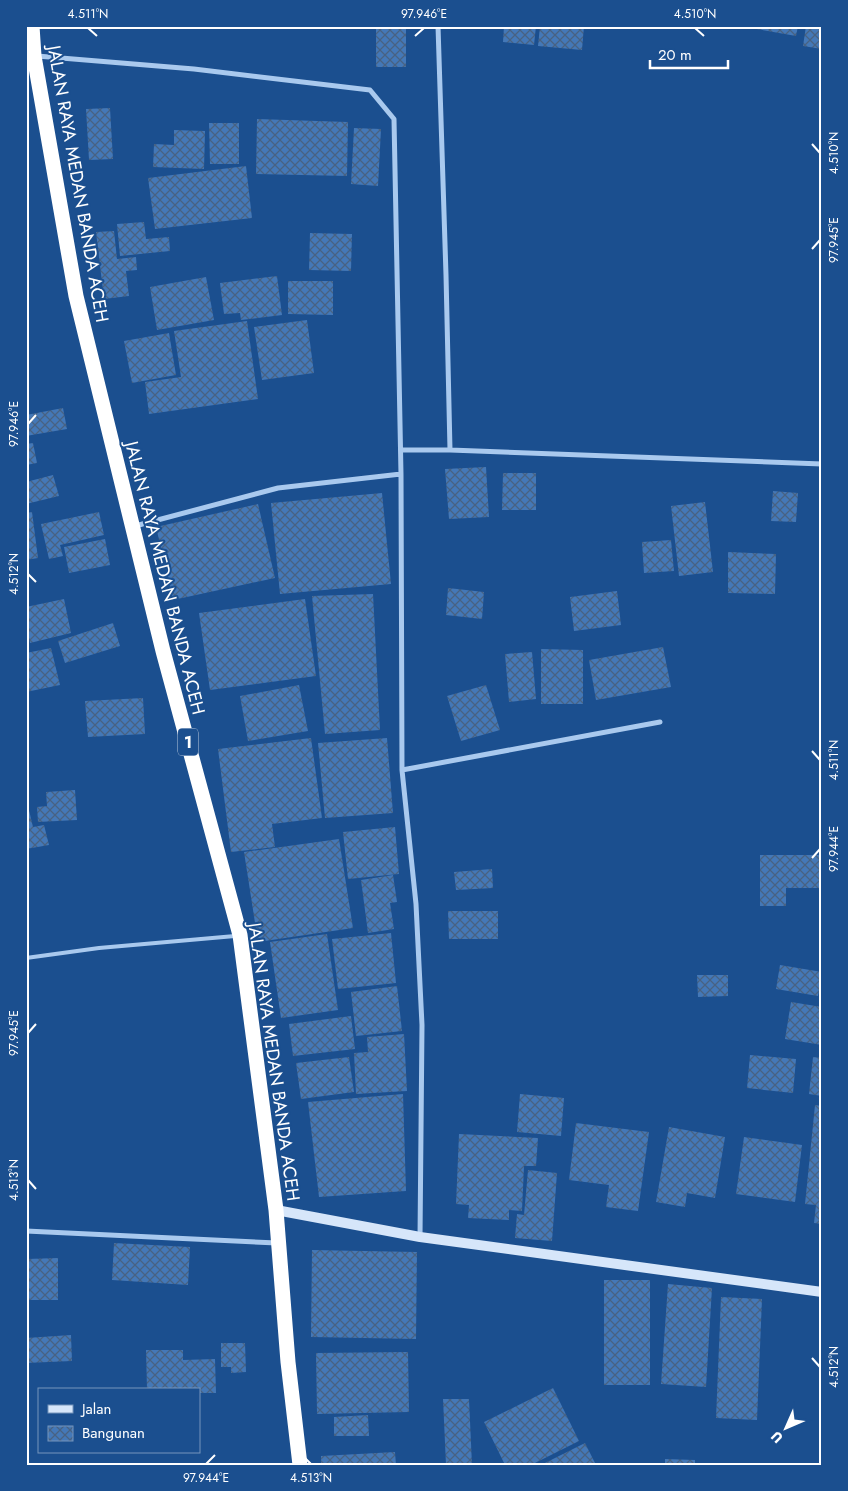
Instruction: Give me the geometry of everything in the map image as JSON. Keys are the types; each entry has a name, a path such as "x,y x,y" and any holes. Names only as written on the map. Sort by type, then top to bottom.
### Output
{"highway":[{"name":"JALAN RAYA MEDAN BANDA ACEH","path":"32,26 34,56 76,296 163,651 240,935 276,1210 277,1243 288,1362 300,1465"}],"street":[{"path":"438,26 450,450"},
{"path":"34,56 194,69 370,90 394,119 401,474 402,770 416,904 422,1025 420,1237"},
{"path":"400,450 450,450 822,464"},
{"path":"133,527 278,488 401,474"},
{"path":"402,770 660,722"},
{"path":"276,1210 420,1237 822,1292"},
{"path":"26,1231 277,1243"}],"lane":[{"path":"26,958 99,948 240,935"}],"building":[{"path":"376,26 406,26 406,67 376,67"},
{"path":"504,26 536,26 534,45 503,42"},
{"path":"540,26 584,26 582,50 538,46"},
{"path":"740,26 798,26 796,36"},
{"path":"806,26 822,26 822,49 803,46"},
{"path":"110,108 113,159 89,160 86,109"},
{"path":"257,119 348,122 347,176 256,174"},
{"path":"209,123 239,123 239,164 210,164"},
{"path":"354,128 381,129 378,186 351,184"},
{"path":"174,130 205,131 204,169 153,167 154,144 174,145"},
{"path":"246,166 252,218 155,229 148,178"},
{"path":"144,222 146,239 169,237 170,251 120,256 117,224"},
{"path":"114,231 117,259 136,257 137,270 126,271 129,296 104,299 96,232"},
{"path":"310,233 352,234 351,271 309,270"},
{"path":"277,276 282,315 241,320 240,313 224,314 220,283"},
{"path":"206,277 214,320 157,330 150,287"},
{"path":"288,281 333,281 333,315 288,314"},
{"path":"307,320 314,373 262,380 254,327"},
{"path":"247,321 258,399 149,414 145,382 181,377 174,331"},
{"path":"169,333 176,375 132,383 124,341"},
{"path":"63,408 67,429 26,436 26,415"},
{"path":"33,443 37,463 26,465 26,444"},
{"path":"486,467 489,517 449,519 445,469"},
{"path":"503,473 536,473 536,510 502,510"},
{"path":"53,475 59,496 26,504 26,482"},
{"path":"773,491 798,493 796,522 771,521"},
{"path":"382,493 391,584 280,594 271,503"},
{"path":"705,502 713,572 679,576 671,506"},
{"path":"258,504 275,578 173,600 156,527"},
{"path":"32,512 38,558 26,560 26,513"},
{"path":"99,512 104,535 60,545 63,556 49,559 41,524"},
{"path":"105,539 110,565 69,573 64,547"},
{"path":"671,540 674,571 644,573 642,542"},
{"path":"728,552 776,554 775,594 728,593"},
{"path":"448,588 484,592 482,619 446,615"},
{"path":"617,591 621,625 574,631 570,597"},
{"path":"373,594 380,730 325,734 312,596"},
{"path":"64,599 71,633 30,643 26,624 26,607"},
{"path":"305,599 316,676 210,690 199,613"},
{"path":"113,623 120,646 65,663 58,641"},
{"path":"663,647 671,687 596,700 589,660"},
{"path":"51,648 60,685 26,692 26,653"},
{"path":"541,649 583,650 583,704 541,704"},
{"path":"532,652 536,699 509,702 505,654"},
{"path":"299,685 308,731 248,741 240,696"},
{"path":"486,685 500,730 461,741 447,696"},
{"path":"143,698 145,734 88,737 85,701"},
{"path":"311,738 322,818 272,824 275,847 231,852 218,749"},
{"path":"387,738 393,813 325,818 318,743"},
{"path":"75,790 77,820 38,822 37,807 47,806 46,792"},
{"path":"28,806 33,827 44,825 49,845 26,849 26,807"},
{"path":"395,827 399,874 348,879 343,832"},
{"path":"339,839 353,928 258,942 244,852"},
{"path":"760,855 822,855 822,888 786,888 786,906 760,906"},
{"path":"492,869 493,888 456,890 454,872"},
{"path":"393,875 397,902 390,903 394,929 368,933 361,880"},
{"path":"448,911 498,911 498,939 449,939"},
{"path":"391,933 396,983 338,989 332,939"},
{"path":"327,934 338,1010 281,1018 270,942"},
{"path":"780,965 822,972 818,996 776,989"},
{"path":"697,975 728,975 728,996 698,997"},
{"path":"397,986 402,1031 356,1036 351,992"},
{"path":"791,1002 822,1007 822,1045 785,1039"},
{"path":"351,1016 355,1049 293,1056 289,1024"},
{"path":"404,1034 407,1091 356,1094 354,1053 368,1052 367,1037"},
{"path":"750,1055 796,1059 793,1093 747,1088"},
{"path":"349,1057 354,1092 301,1099 296,1063"},
{"path":"813,1057 822,1058 822,1096 809,1094"},
{"path":"403,1094 406,1191 319,1197 308,1102"},
{"path":"520,1094 564,1098 561,1136 517,1132"},
{"path":"815,1105 822,1106 822,1224 814,1223 816,1205 805,1204"},
{"path":"576,1123 649,1132 638,1211 606,1207 609,1185 569,1180"},
{"path":"669,1127 725,1137 715,1198 687,1193 685,1207 656,1202"},
{"path":"459,1134 538,1138 536,1166 524,1166 522,1211 509,1210 509,1220 468,1218 469,1205 456,1204"},
{"path":"744,1137 802,1145 795,1202 736,1194"},
{"path":"528,1170 557,1173 552,1241 515,1238 517,1214 524,1215"},
{"path":"114,1243 190,1247 188,1285 112,1280"},
{"path":"312,1250 417,1252 416,1339 311,1337"},
{"path":"58,1258 58,1300 26,1300 26,1259"},
{"path":"604,1280 650,1280 650,1385 604,1385"},
{"path":"668,1284 712,1288 706,1387 661,1384"},
{"path":"721,1297 762,1299 757,1420 716,1418"},
{"path":"71,1335 72,1361 26,1363 26,1338"},
{"path":"221,1343 245,1343 246,1372 231,1373 231,1367 221,1367"},
{"path":"146,1350 183,1350 183,1360 215,1359 216,1393 200,1393 200,1388 147,1388"},
{"path":"408,1352 409,1412 317,1414 316,1353"},
{"path":"553,1388 579,1441 531,1465 505,1465 484,1422"},
{"path":"443,1399 469,1399 472,1465 446,1465"},
{"path":"368,1415 369,1436 334,1436 334,1417"},
{"path":"585,1443 596,1465 541,1465"},
{"path":"395,1452 396,1465 321,1465 321,1456"},
{"path":"665,1459 695,1460 695,1465 665,1465"}]}
